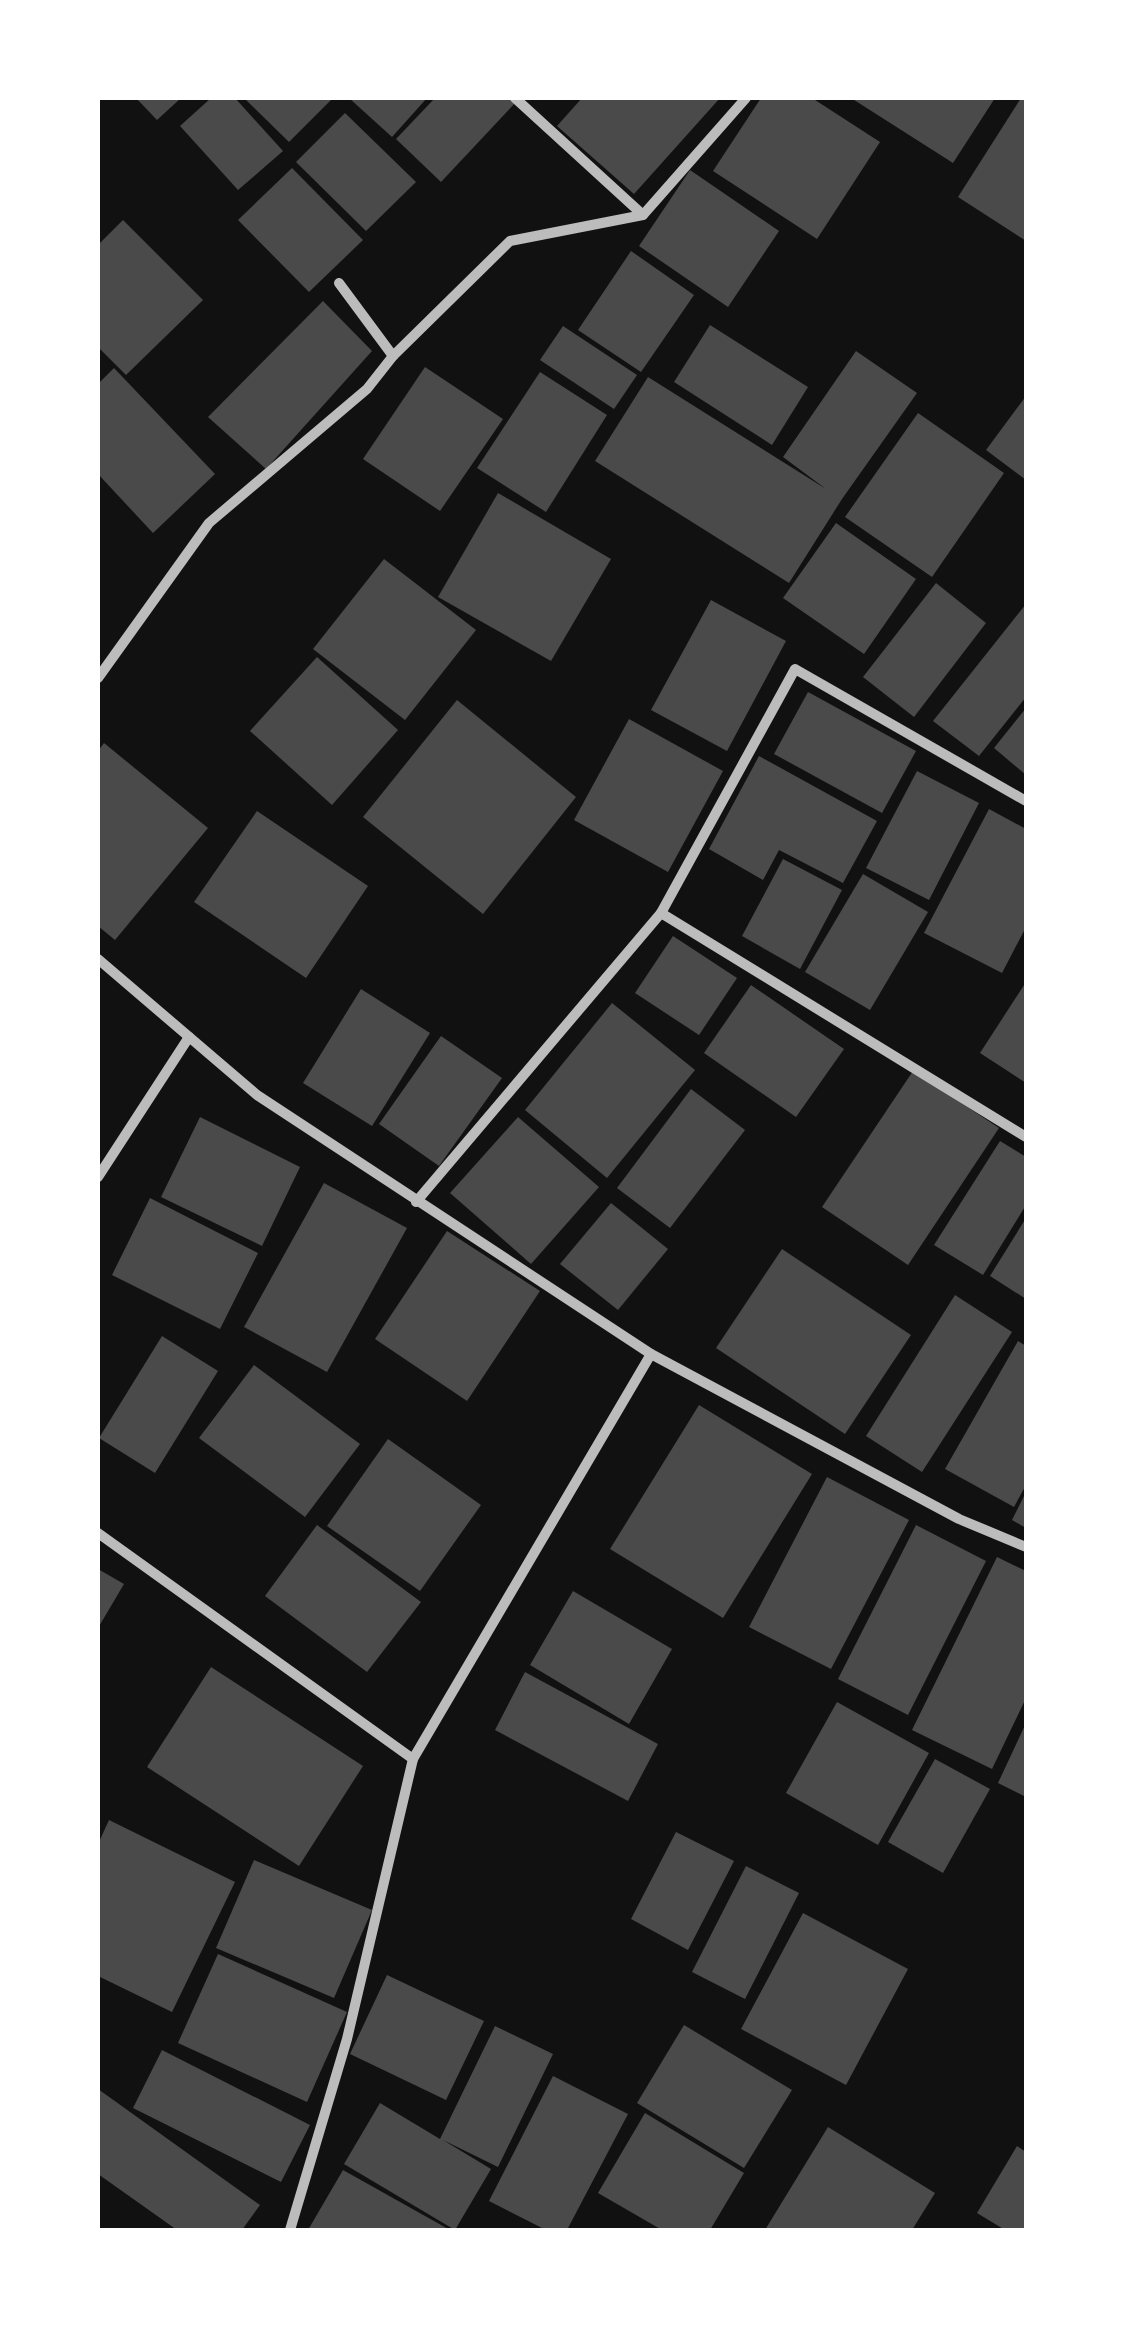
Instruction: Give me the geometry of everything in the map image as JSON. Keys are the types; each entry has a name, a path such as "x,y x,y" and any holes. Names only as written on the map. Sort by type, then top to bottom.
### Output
{"street":[{"path":"515,98 643,215"},
{"path":"99,672 209,524 367,389 393,356 510,241 643,215 746,98"},
{"path":"339,283 393,356"},
{"path":"416,1202 661,913 794,670 1026,802"},
{"path":"661,913 1026,1136"},
{"path":"98,958 257,1094 652,1354 958,1519 1026,1548"},
{"path":"98,1177 188,1037"},
{"path":"290,2230 347,2039 413,1759 652,1354"},
{"path":"98,1532 413,1759"}],"building":[{"path":"136,98 181,98 157,120"},
{"path":"211,98 235,98 283,151 238,190 180,126"},
{"path":"244,98 329,98 331,100 289,142"},
{"path":"349,98 427,98 392,137"},
{"path":"435,98 510,98 516,102 441,182 396,139"},
{"path":"582,98 720,98 634,194 557,126"},
{"path":"761,98 812,98 880,142 817,239 713,171"},
{"path":"851,98 995,98 953,163"},
{"path":"1021,98 1026,98 1026,241 958,197"},
{"path":"345,113 416,182 366,231 296,162"},
{"path":"292,168 363,240 309,292 238,220"},
{"path":"690,170 779,231 728,307 639,246"},
{"path":"123,220 203,300 126,375 98,347 98,245"},
{"path":"631,251 694,295 641,372 578,330"},
{"path":"323,301 372,351 266,469 208,417"},
{"path":"710,325 808,387 772,445 674,382"},
{"path":"563,326 637,375 614,409 540,360"},
{"path":"856,351 917,393 789,583 595,461 648,377 826,489 783,457"},
{"path":"425,367 503,419 440,511 363,459"},
{"path":"114,368 215,474 153,533 98,474 98,384"},
{"path":"540,372 607,415 546,512 477,468"},
{"path":"1026,396 1026,480 986,450"},
{"path":"918,413 1004,473 932,577 845,517"},
{"path":"498,493 611,559 551,661 438,597"},
{"path":"836,523 916,579 864,654 783,598"},
{"path":"384,559 476,630 405,720 313,649"},
{"path":"936,583 986,623 914,717 863,677"},
{"path":"711,600 786,641 727,751 651,710"},
{"path":"1026,604 1026,697 979,756 933,721"},
{"path":"317,657 398,730 332,805 250,731"},
{"path":"808,692 916,751 882,813 774,754"},
{"path":"457,700 576,797 483,914 363,817"},
{"path":"1026,708 1026,775 994,748"},
{"path":"629,719 723,771 668,872 574,820"},
{"path":"104,743 208,828 115,940 98,926 98,751"},
{"path":"759,756 877,821 843,883 779,850 763,880 709,849"},
{"path":"917,771 979,803 929,900 866,868"},
{"path":"989,809 1026,829 1026,927 1002,973 924,933"},
{"path":"257,811 368,886 306,978 194,902"},
{"path":"783,859 842,890 800,969 742,936"},
{"path":"863,874 928,912 870,1010 805,972"},
{"path":"673,936 737,978 699,1035 635,993"},
{"path":"1026,982 1026,1083 980,1053"},
{"path":"751,985 844,1049 796,1117 704,1053"},
{"path":"361,989 430,1033 372,1126 303,1083"},
{"path":"612,1003 695,1070 607,1178 525,1110"},
{"path":"441,1036 502,1078 439,1166 379,1124"},
{"path":"913,1071 999,1128 908,1265 822,1207"},
{"path":"691,1089 745,1130 670,1228 617,1188"},
{"path":"200,1117 300,1167 262,1246 161,1197"},
{"path":"518,1117 599,1187 531,1264 450,1193"},
{"path":"1000,1141 1026,1157 1026,1205 983,1275 934,1245"},
{"path":"324,1183 407,1228 327,1372 244,1327"},
{"path":"150,1198 258,1253 220,1329 112,1275"},
{"path":"611,1203 668,1249 618,1310 560,1264"},
{"path":"1026,1218 1026,1299 990,1276"},
{"path":"447,1231 540,1291 467,1401 375,1339"},
{"path":"782,1249 911,1335 845,1434 716,1348"},
{"path":"955,1295 1012,1332 922,1472 866,1436"},
{"path":"162,1336 218,1371 155,1473 99,1438"},
{"path":"1018,1341 1026,1346 1026,1485 1014,1507 945,1469"},
{"path":"254,1365 360,1444 305,1517 199,1438"},
{"path":"699,1405 812,1474 723,1618 610,1549"},
{"path":"388,1439 481,1505 420,1591 327,1526"},
{"path":"827,1477 909,1520 831,1669 749,1627"},
{"path":"1026,1492 1026,1528 1012,1520"},
{"path":"317,1525 421,1602 367,1672 265,1596"},
{"path":"916,1525 986,1561 908,1715 838,1679"},
{"path":"997,1557 1026,1571 1026,1698 992,1769 912,1730"},
{"path":"98,1569 124,1584 98,1628"},
{"path":"573,1591 672,1649 629,1724 530,1665"},
{"path":"211,1667 363,1766 299,1866 147,1767"},
{"path":"525,1672 658,1744 628,1801 495,1730"},
{"path":"837,1702 929,1753 878,1845 786,1793"},
{"path":"1026,1723 1026,1797 998,1783"},
{"path":"935,1759 990,1789 943,1873 888,1842"},
{"path":"109,1820 235,1882 172,2012 98,1976 98,1844"},
{"path":"676,1832 734,1861 688,1950 631,1919"},
{"path":"254,1860 372,1910 334,1998 216,1948"},
{"path":"746,1866 799,1893 745,1999 692,1972"},
{"path":"803,1913 908,1969 846,2085 741,2029"},
{"path":"218,1954 347,2012 307,2102 178,2043"},
{"path":"387,1975 484,2021 446,2100 350,2054"},
{"path":"684,2025 792,2090 744,2168 637,2103"},
{"path":"495,2026 553,2054 498,2167 443,2140 491,2169 455,2230 344,2164 380,2103 440,2139"},
{"path":"162,2050 310,2125 281,2182 133,2108"},
{"path":"553,2076 628,2114 567,2230 546,2230 489,2201"},
{"path":"98,2089 260,2205 242,2230 177,2230 98,2174"},
{"path":"645,2113 744,2173 710,2230 662,2230 598,2193"},
{"path":"828,2127 935,2193 912,2230 765,2230"},
{"path":"1017,2146 1026,2152 1026,2230 1005,2230 977,2213"},
{"path":"343,2170 450,2230 308,2230"}]}
